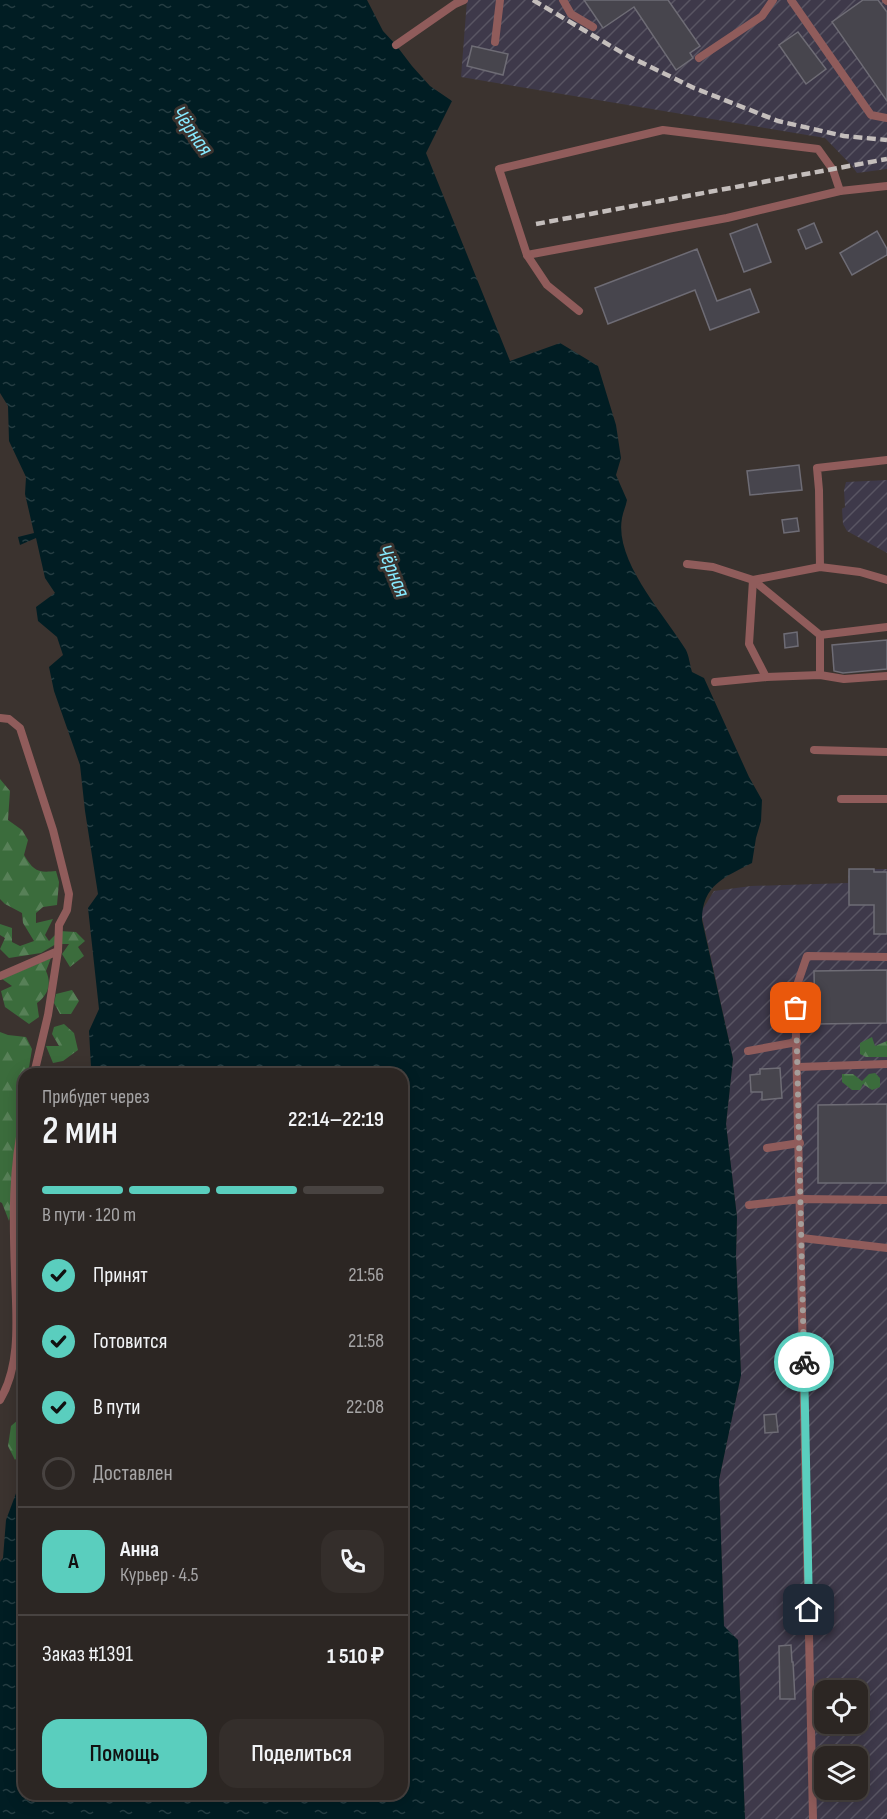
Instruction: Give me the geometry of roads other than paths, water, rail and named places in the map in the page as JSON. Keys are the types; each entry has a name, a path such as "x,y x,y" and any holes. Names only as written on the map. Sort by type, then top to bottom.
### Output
{"lane":[{"path":"396,45 464,0"},
{"path":"495,42 500,0"},
{"path":"563,0 572,14 593,27"},
{"path":"699,58 762,16 773,0"},
{"path":"791,0 871,115 887,118"},
{"path":"579,310 547,285 527,255 499,169 663,130 818,149 833,170 840,191"},
{"path":"527,255 727,218 840,191 887,186"},
{"path":"820,567 817,468 887,460"},
{"path":"687,564 713,567 753,580 820,635 887,627"},
{"path":"753,580 820,567 860,572 887,580"},
{"path":"753,580 749,644 765,677"},
{"path":"820,635 820,675"},
{"path":"715,682 820,675 844,679 887,676"},
{"path":"0,718 9,719 20,728 52,830 69,894 68,910 59,925 58,951 48,1014 35,1068"},
{"path":"814,750 887,752"},
{"path":"841,799 887,799"},
{"path":"0,976 58,951"},
{"path":"813,1819 795,991 807,956 887,957"},
{"path":"748,1051 797,1042"},
{"path":"798,1067 887,1064"},
{"path":"767,1148 800,1143"},
{"path":"0,1400 13,1359 17,1326 15,1169 18,1151"},
{"path":"749,1205 801,1199 887,1200"},
{"path":"802,1238 887,1248"}],"water":[{"name":"Чёрная","path":"0,0 367,0 383,31 412,66 430,86 452,101 426,153 510,361 560,343 598,366 616,425 621,458 616,475 627,500 622,518 622,535 626,552 643,587 686,650 692,672 704,678 749,777 762,800 761,821 752,863 724,878 711,890 703,908 702,920 733,1059 726,1124 737,1217 736,1256 741,1375 719,1480 724,1626 738,1640 745,1819 0,1819 0,1562 3,1558 6,1520 18,1488 18,1800 408,1800 408,1068 91,1068 89,1031 99,1009 88,908 98,894 80,765 54,691 49,667 63,655 57,637 38,621 36,607 55,593 45,578 36,538 20,545 18,537 34,533 25,494 26,477 9,441 8,406 0,393"}],"railway":[{"path":"533,0 626,55 694,88 778,121 844,136 887,140"},
{"path":"536,224 887,159"}]}
